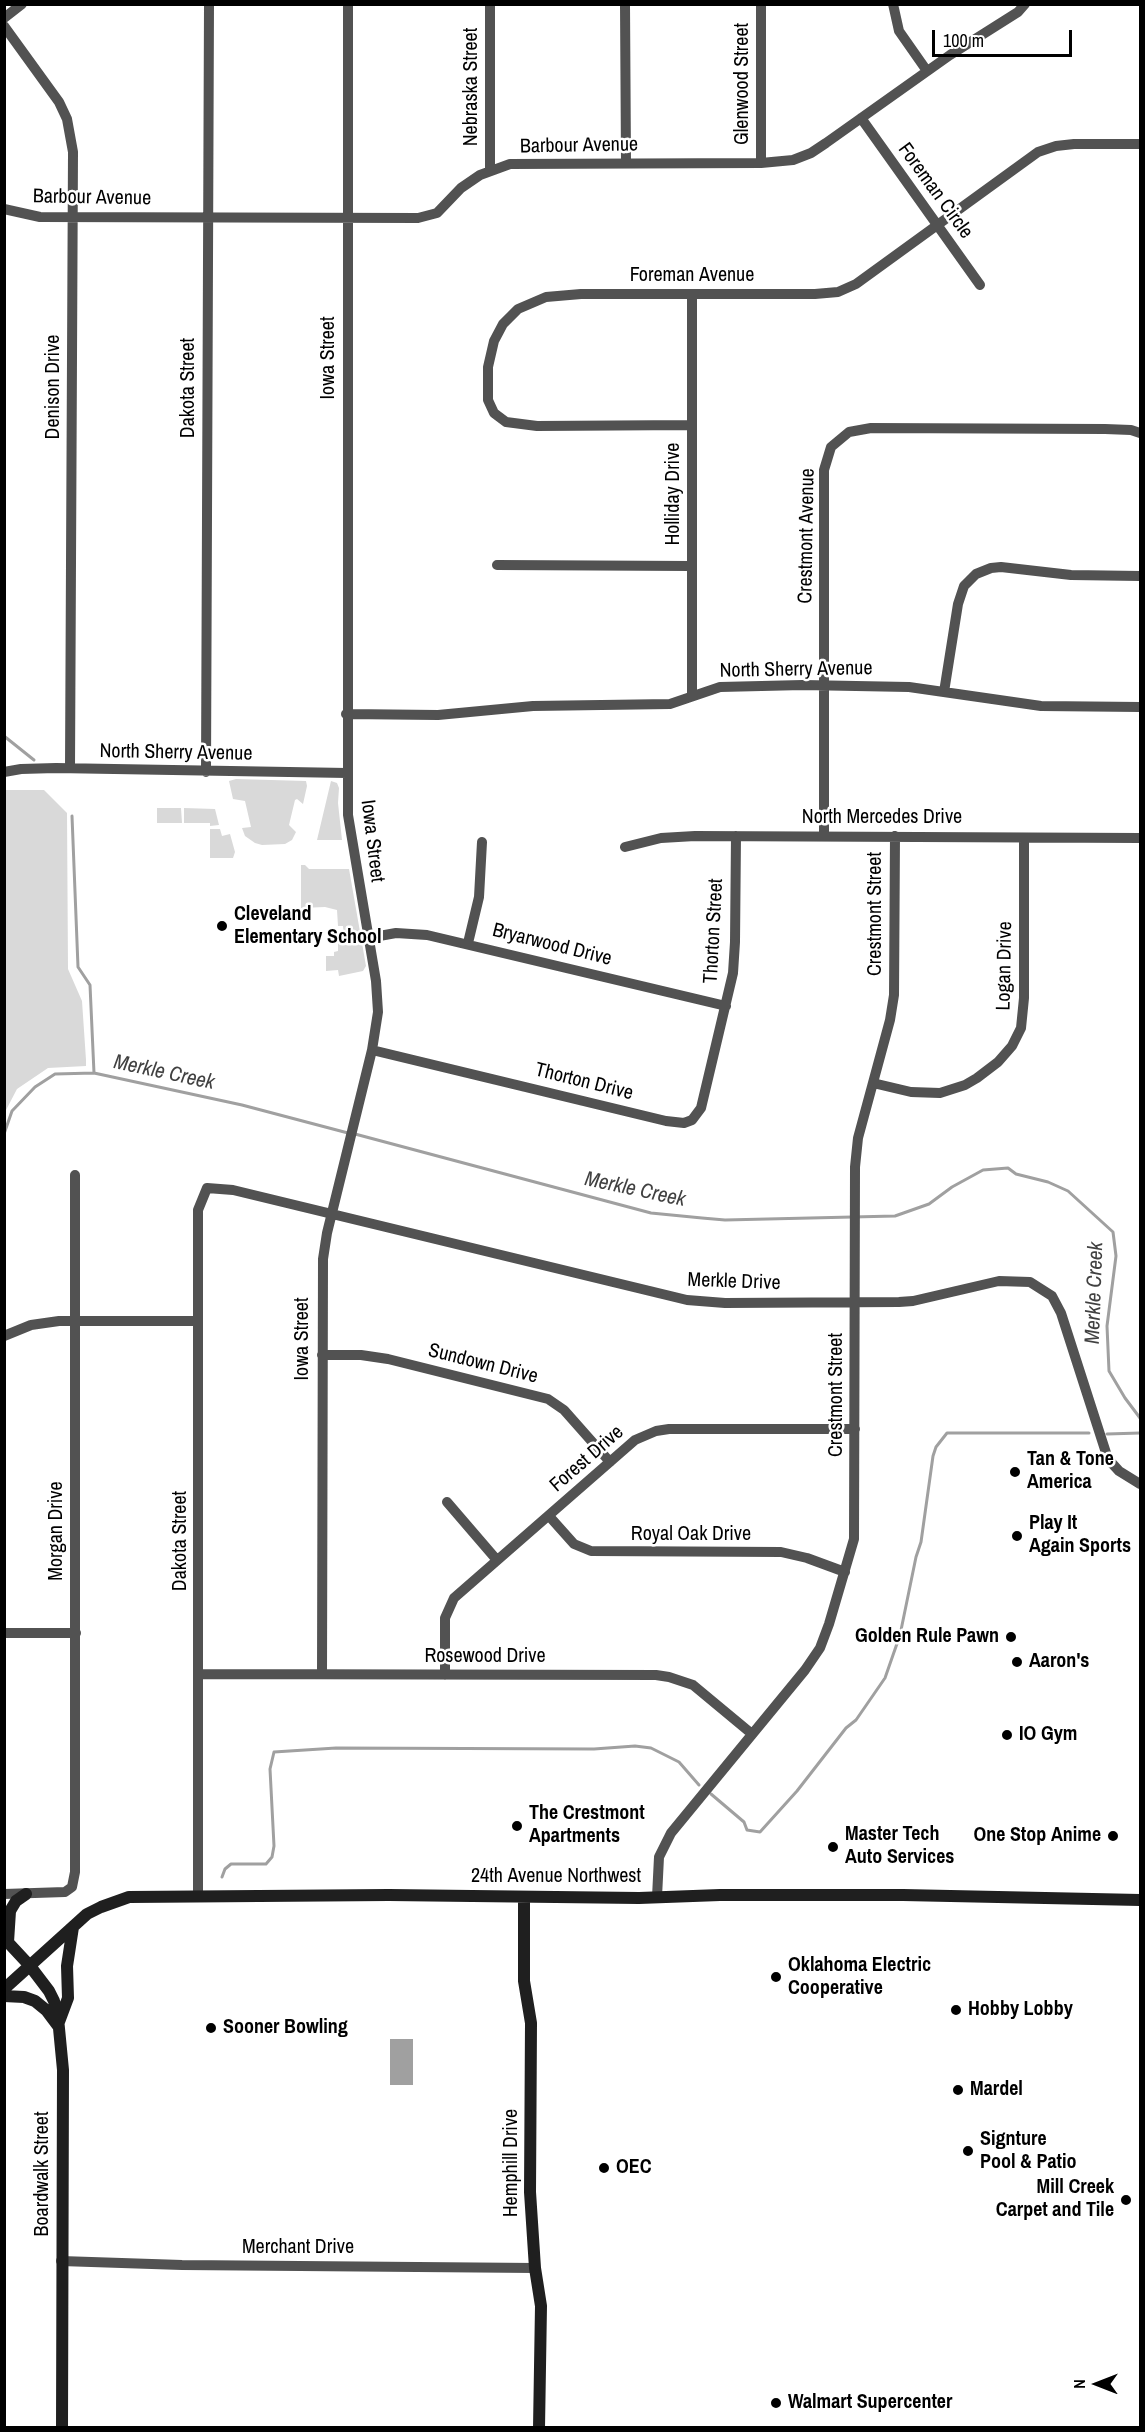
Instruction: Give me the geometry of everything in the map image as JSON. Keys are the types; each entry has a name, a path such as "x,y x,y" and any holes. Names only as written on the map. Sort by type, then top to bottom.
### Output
{"street":[{"path":"4,18 22,4"},
{"name":"Dakota Street","path":"206,772 209,4"},
{"name":"Iowa Street","path":"322,1674 322,1259 378,1019 378,999 348,815 346,714 348,4"},
{"name":"Nebraska Street","path":"490,4 490,170"},
{"path":"625,4 626,163"},
{"name":"Glenwood Street","path":"761,4 761,163"},
{"path":"893,4 899,31 927,71"},
{"name":"Barbour Avenue","path":"4,209 40,217 348,216 418,218 441,210 470,181 490,170 510,164 784,162 803,157 1021,8"},
{"name":"Denison Drive","path":"4,26 50,88 67,119 73,152 70,768"},
{"name":"Foreman Circle","path":"861,118 980,285"},
{"name":"Foreman Avenue","path":"692,425 513,424 499,418 490,406 488,367 490,349 503,324 518,309 536,300 561,295 838,292 856,284 1046,149 1074,144 1140,144"},
{"name":"Holliday Drive","path":"692,294 692,696"},
{"name":"Crestmont Avenue","path":"824,835 824,470 831,447 842,436 857,429 870,428 1105,429 1131,430 1140,433"},
{"path":"497,565 691,566"},
{"path":"944,693 960,594 964,586 976,574 1001,567 1071,575 1140,576"},
{"name":"North Sherry Avenue","path":"346,714 438,715 533,706 660,705 670,704 720,687 733,686 909,687 1041,706 1140,707"},
{"name":"North Sherry Avenue","path":"4,772 31,768 70,768 347,773"},
{"name":"North Mercedes Drive","path":"625,847 674,837 824,835 1140,838"},
{"name":"Thorton Street","path":"720,1028 733,973 736,836"},
{"name":"Crestmont Street","path":"657,1897 657,1867 662,1848 671,1833 805,1670 820,1648 854,1539 855,1167 858,1138 894,995 895,836"},
{"name":"Logan Drive","path":"873,1083 911,1092 940,1093 965,1085 977,1078 998,1062 1012,1046 1021,1028 1024,998 1024,838"},
{"path":"468,943 479,897 482,842"},
{"name":"Bryarwood Drive","path":"368,938 411,932 468,943 726,1006"},
{"name":"Thorton Drive","path":"372,1050 684,1123 696,1117 702,1108 720,1028"},
{"name":"Morgan Drive","path":"26,1894 65,1892 72,1887 75,1872 75,1175"},
{"name":"Dakota Street","path":"198,1896 198,1210 207,1188"},
{"name":"Merkle Drive","path":"207,1188 233,1190 687,1300 725,1303 913,1301 1010,1280 1030,1282 1052,1296 1061,1313 1105,1452 1119,1471 1140,1484"},
{"path":"4,1336 31,1325 75,1321 198,1321"},
{"name":"Sundown Drive","path":"322,1355 361,1355 388,1359 548,1399 564,1410 610,1462"},
{"name":"Forest Drive","path":"446,1675 444,1637 447,1610 454,1598 635,1440 656,1431 855,1429"},
{"path":"447,1502 496,1559"},
{"name":"Royal Oak Drive","path":"549,1516 574,1544 591,1551 781,1552 807,1558 845,1572"},
{"path":"4,1633 76,1633"},
{"name":"Rosewood Drive","path":"199,1674 642,1675 669,1677 693,1685 752,1734"},
{"path":"4,1894 26,1894"},
{"path":"6,1940 10,1911 16,1901 26,1894"},
{"name":"24th Avenue Northwest","path":"4,1989 73,1927 101,1907 129,1897 919,1895 1140,1900"},
{"name":"Hemphill Drive","path":"524,1897 524,1981 531,2017 530,2192 541,2317 539,2427"},
{"path":"58,2026 68,1998 67,1966 73,1927"},
{"name":"Boardwalk Street","path":"6,1940 30,1966 52,1996 56,2008 63,2070 62,2427"},
{"path":"4,1996 24,1997 36,2001 58,2026"},
{"name":"Merchant Drive","path":"61,2261 191,2265 535,2268"}],"shaded area":[{"path":"236,779 306,781 303,804 295,800 289,825 296,832 292,840 285,844 262,845 245,836 242,828 251,827 245,801 233,799 229,781"},
{"path":"331,781 337,783 339,788 338,803 342,840 317,840"},
{"path":"5,790 44,790 67,813 68,969 82,1001 86,1066 48,1068 17,1089 5,1112"},
{"path":"157,808 181,808 182,823 157,823"},
{"path":"184,808 215,809 219,825 184,823"},
{"path":"210,829 220,829 222,836 230,834 235,852 233,858 210,858"},
{"path":"301,865 309,869 349,869 366,966 363,971 339,976 338,970 326,971 326,956 334,956 334,952 338,951 338,939 344,938 343,926 338,926 337,910 325,907 301,908"},
{"path":"390,2039 413,2039 413,2085 390,2085"}],"waterway":[{"path":"4,736 34,760"},
{"path":"72,816 78,967 90,985 94,1073"},
{"name":"Merkle Creek","path":"4,1134 12,1111 35,1087 55,1074 94,1073 242,1105 348,1133"},
{"name":"Merkle Creek","path":"355,1134 651,1213 725,1220 895,1216 929,1204 952,1187 983,1170 1008,1168 1016,1174 1048,1182 1068,1191 1113,1232 1116,1256 1107,1326 1109,1371 1140,1418"},
{"path":"711,1794 744,1822 747,1830 760,1832 797,1791 846,1728 856,1720 885,1678 900,1635 921,1542 933,1456 936,1447 947,1433 1089,1433"},
{"path":"1107,1434 1140,1433"},
{"path":"222,1877 225,1869 231,1864 266,1864 272,1857 274,1846 270,1769 274,1752 336,1748 594,1749 635,1746 651,1748 679,1762 699,1785"}],"place":[{"name":"Cleveland Elementary School","path":"222,926"},
{"name":"Tan & Tone America","path":"1015,1472"},
{"name":"Play It Again Sports","path":"1017,1536"},
{"name":"Golden Rule Pawn","path":"1011,1637"},
{"name":"Aaron's","path":"1017,1662"},
{"name":"IO Gym","path":"1007,1735"},
{"name":"The Crestmont Apartments","path":"517,1826"},
{"name":"One Stop Anime","path":"1113,1836"},
{"name":"Master Tech Auto Services","path":"833,1847"},
{"name":"Oklahoma Electric Cooperative","path":"776,1977"},
{"name":"Hobby Lobby","path":"956,2010"},
{"name":"Sooner Bowling","path":"211,2028"},
{"name":"Mardel","path":"958,2090"},
{"name":"Signture Pool & Patio","path":"968,2151"},
{"name":"OEC","path":"604,2168"},
{"name":"Mill Creek Carpet and Tile","path":"1126,2200"},
{"name":"Walmart Supercenter","path":"776,2403"}]}
